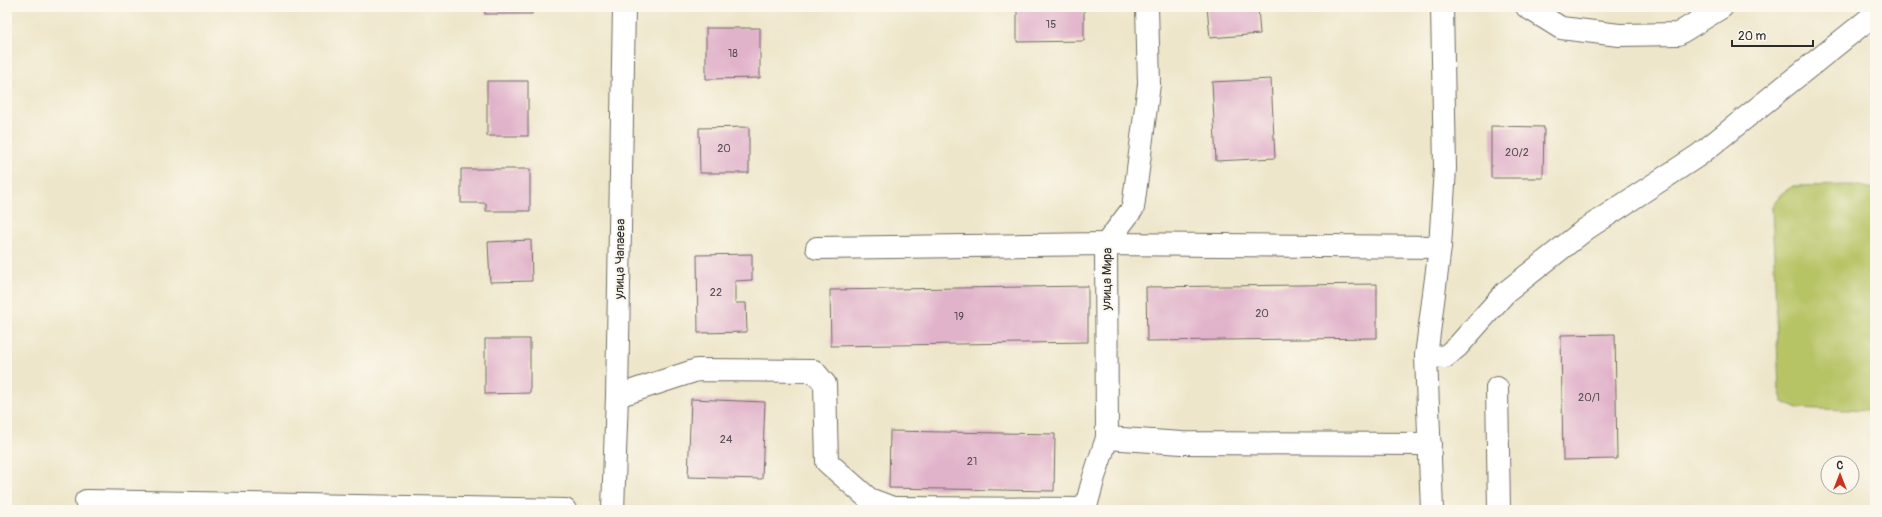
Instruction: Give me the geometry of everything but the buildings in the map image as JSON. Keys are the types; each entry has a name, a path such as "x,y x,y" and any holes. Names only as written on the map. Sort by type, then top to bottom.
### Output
{"street":[{"name":"улица Чапаева","path":"613,510 617,396 624,7"},
{"name":"улица Мира","path":"1085,510 1107,438 1106,244 1133,208 1150,84 1148,7"},
{"path":"1432,510 1426,356 1440,247 1445,168 1442,7"},
{"path":"1527,7 1561,28 1619,35 1678,34 1722,7"},
{"path":"1426,356 1445,357 1458,346 1505,293 1586,230 1699,154 1875,14"},
{"path":"817,248 1106,244 1440,247"},
{"path":"617,396 697,370 814,371 825,384 827,462 869,499 893,509 1085,510"},
{"path":"1497,388 1499,510"},
{"path":"1107,438 1182,443 1430,444"},
{"path":"86,501 331,508 565,510"}],"green space":[{"path":"1855,185 1873,189 1875,193 1875,405 1869,411 1796,408 1783,402 1779,390 1772,207 1781,194 1793,186"}]}
